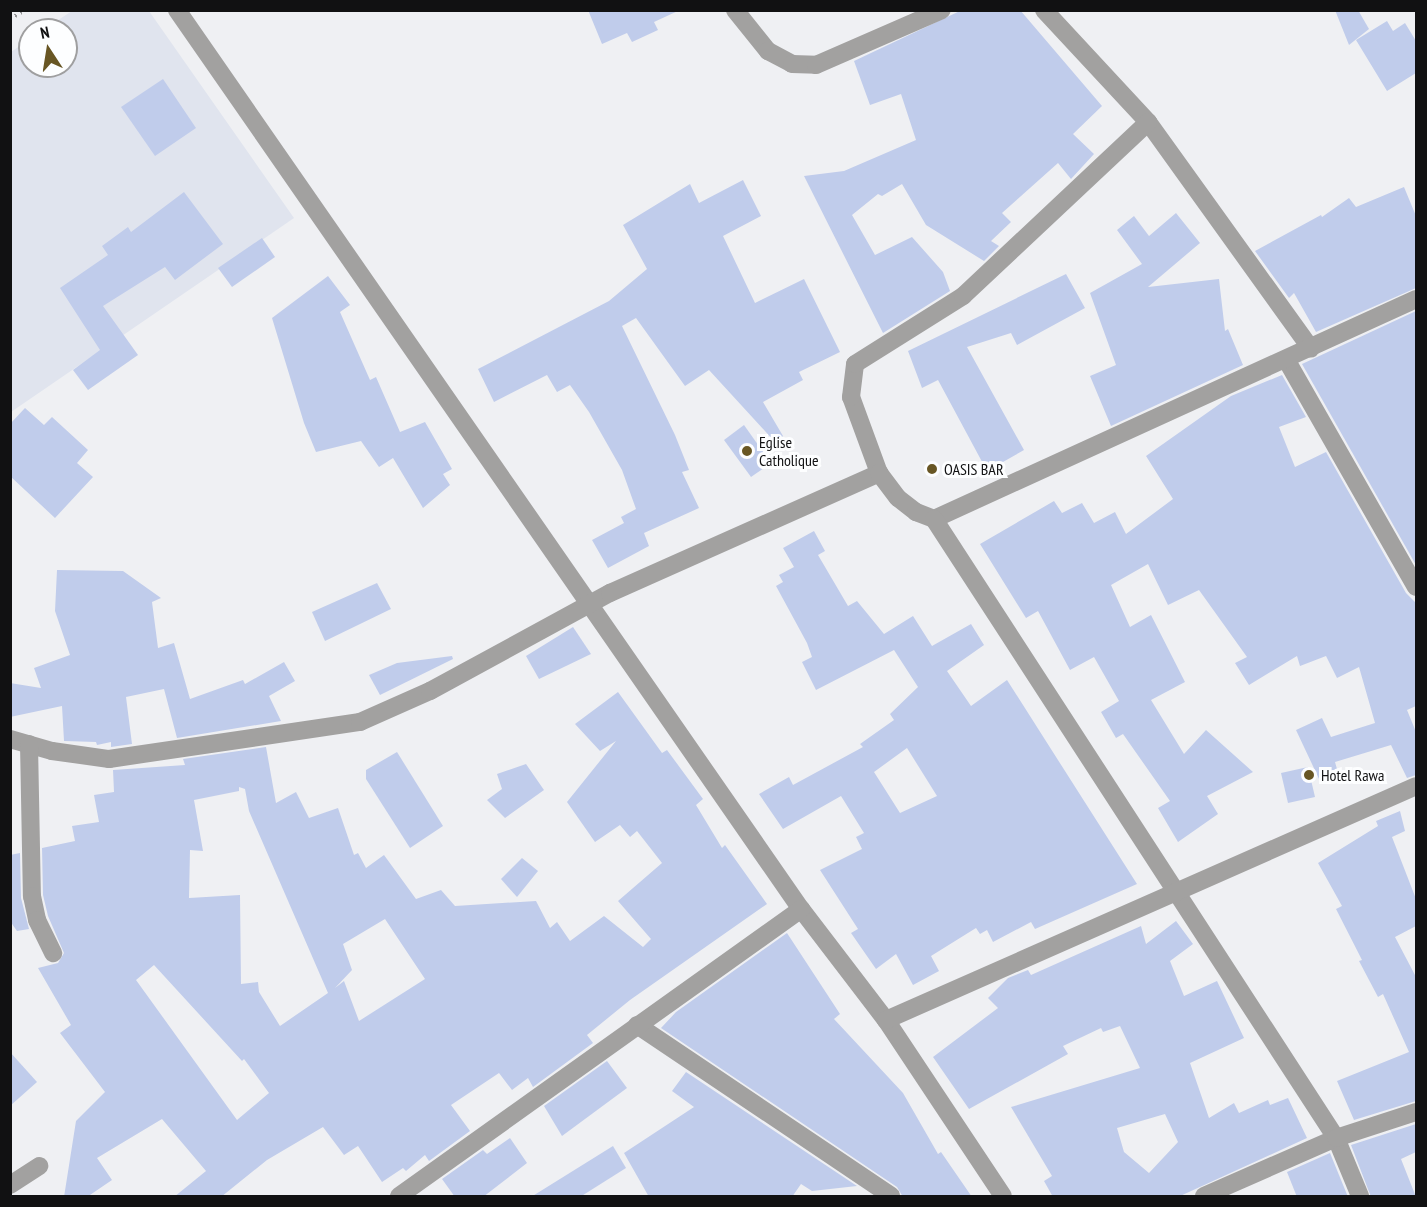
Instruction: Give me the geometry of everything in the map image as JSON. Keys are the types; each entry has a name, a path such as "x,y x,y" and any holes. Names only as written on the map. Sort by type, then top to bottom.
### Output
{"street":[{"path":"177,10 592,603 801,909 885,1020 1003,1197"},
{"path":"735,10 768,51 792,64 816,65 942,10"},
{"path":"1044,10 1148,122 1311,349"},
{"path":"1148,122 963,296 855,364 851,397 879,473 898,498 916,512 934,519 1336,1138 1360,1197"},
{"path":"934,519 1287,361 1416,299"},
{"path":"1287,361 1416,587"},
{"path":"10,739 109,759 360,722 430,691 592,603 879,473"},
{"path":"29,744 32,896 37,920 53,953"},
{"path":"885,1020 1416,786"},
{"path":"399,1197 801,909"},
{"path":"637,1025 891,1197"},
{"path":"1204,1197 1336,1138 1416,1112"},
{"path":"10,1185 39,1166"}],"path":[{"path":"10,19 25,10"}],"shaded area":[{"path":"72,11 149,11 294,218 11,412 11,52 18,47 18,78 78,78 78,18 61,18"}],"building":[{"path":"588,10 680,10 654,22 658,30 632,42 627,33 602,44"},
{"path":"962,10 1020,10 1102,106 1073,134 1094,154 1071,179 1058,163 1002,213 1011,222 991,241 999,246 984,261 926,225 902,184 882,196 878,194 852,215 875,255 912,237 943,272 950,291 883,333 804,176 844,171 916,140 901,94 870,105 854,61"},
{"path":"1335,10 1358,10 1369,29 1349,45"},
{"path":"1387,21 1393,31 1405,23 1416,41 1416,73 1387,91 1356,40"},
{"path":"163,79 196,128 155,156 121,107"},
{"path":"743,180 761,216 723,236 755,303 804,279 840,352 799,372 803,380 763,402 783,436 775,442 709,370 685,386 636,318 622,326 675,435 689,470 682,472 699,508 644,533 649,546 608,568 592,540 624,523 621,517 636,509 622,470 589,412 570,385 557,392 547,375 494,402 478,369 609,301 647,269 623,225 690,184 699,203"},
{"path":"1404,187 1416,216 1416,288 1316,332 1294,293 1289,298 1255,251 1321,215 1322,217 1349,198 1356,207"},
{"path":"184,192 223,244 175,280 165,267 103,306 138,355 88,390 73,370 100,350 60,288 108,255 102,246 128,227 131,232"},
{"path":"1176,213 1200,243 1148,287 1219,279 1225,331 1228,329 1243,365 1111,426 1090,376 1116,365 1090,293 1142,264 1117,230 1134,216 1149,236"},
{"path":"262,238 275,257 232,287 218,268"},
{"path":"1066,274 1085,308 1017,345 1011,333 967,347 1024,450 987,471 938,380 922,388 908,351"},
{"path":"328,276 350,305 340,312 370,380 376,377 400,432 425,422 452,469 443,474 450,485 423,508 393,458 379,467 361,441 316,452 304,423 272,318"},
{"path":"1416,311 1416,565 1302,364"},
{"path":"1282,375 1306,417 1279,427 1295,467 1326,452 1406,593 1416,603 1416,706 1407,710 1416,732 1416,775 1407,778 1391,745 1335,762 1339,776 1320,781 1296,730 1322,718 1331,737 1375,723 1359,667 1337,678 1326,656 1300,666 1297,656 1249,685 1235,663 1247,657 1199,590 1168,605 1148,564 1111,585 1130,627 1151,615 1185,682 1151,700 1184,754 1206,730 1253,772 1207,796 1218,814 1178,842 1158,808 1170,801 1123,734 1116,738 1101,712 1119,701 1094,657 1070,670 1038,611 1026,618 980,544 1054,501 1062,513 1082,503 1094,523 1115,512 1126,534 1173,499 1146,456 1231,396"},
{"path":"25,408 44,425 52,417 88,450 77,463 93,477 55,518 10,476 10,424"},
{"name":"Eglise Catholique","path":"744,425 771,463 751,477 724,440"},
{"path":"814,531 825,551 818,555 848,606 857,601 884,634 913,616 932,646 971,624 984,645 947,671 971,706 1007,680 1137,884 1035,929 1031,922 993,942 987,930 980,934 976,928 931,956 939,971 913,985 896,954 876,969 851,933 858,929 820,870 862,849 856,837 864,833 841,796 783,829 759,794 789,777 793,785 863,747 860,744 894,720 890,714 918,687 894,650 816,690 802,662 812,657 807,643 776,586 783,582 779,575 794,567 783,548","holes":["907,748 937,796 900,813 874,772"]},
{"path":"57,570 123,571 161,598 152,602 158,648 174,643 190,699 243,680 245,684 284,662 295,681 269,696 281,721 177,738 164,689 126,697 132,744 111,747 111,742 97,745 96,742 64,741 62,706 10,717 10,683 41,688 34,668 70,655 55,611"},
{"path":"377,583 391,609 325,641 312,612"},
{"path":"573,627 591,654 539,679 526,656"},
{"path":"452,656 453,659 380,695 369,675 397,663"},
{"path":"618,692 662,753 667,750 703,799 696,805 722,848 725,845 767,904 630,1000 587,1035 593,1043 533,1087 528,1078 512,1090 499,1073 451,1105 470,1131 429,1161 425,1155 406,1171 403,1168 382,1182 358,1146 344,1155 323,1127 267,1160 221,1197 174,1197 206,1171 162,1119 97,1158 112,1180 87,1197 64,1197 76,1121 105,1092 60,1033 71,1025 38,968 58,963 64,953 48,916 43,895 42,848 75,841 72,826 99,822 94,795 114,792 113,770 185,765 183,759 266,747 276,803 296,792 309,818 338,808 354,855 358,853 366,868 384,855 416,899 441,890 455,906 536,901 550,928 557,922 570,941 604,916 643,947 651,939 618,901 662,863 637,831 630,837 620,825 595,842 567,802 616,741 600,751 575,724","holes":["239,787 245,789 249,811 328,993 280,1026 259,992 258,982 241,984 240,895 189,898 190,850 203,851 194,800 239,791","385,919 425,979 359,1021 344,981 335,988 352,970 343,944","154,965 242,1061 244,1059 269,1093 237,1120 136,980"]},
{"path":"397,752 443,826 410,848 366,779 366,770"},
{"path":"526,764 544,790 505,818 487,800 502,789 497,774"},
{"path":"1308,767 1315,797 1288,803 1281,773"},
{"path":"1400,811 1405,831 1392,837 1416,899 1416,926 1395,937 1416,977 1416,1101 1354,1120 1337,1081 1409,1052 1383,994 1378,997 1359,961 1362,960 1336,909 1342,906 1318,863 1378,826 1376,821"},
{"path":"20,853 21,898 29,929 17,931 10,921 10,855"},
{"path":"522,858 538,871 517,897 501,879"},
{"path":"1176,921 1193,944 1170,961 1184,996 1217,981 1244,1038 1190,1063 1209,1118 1234,1103 1239,1113 1268,1100 1270,1105 1288,1098 1307,1138 1178,1197 1053,1197 1044,1181 1052,1176 1011,1107 1140,1068 1120,1026 1103,1032 1101,1028 1063,1046 1068,1054 969,1109 933,1057 998,1008 988,998 1008,978 1028,970 1031,975 1141,926 1146,944","holes":["1165,1114 1178,1142 1149,1173 1124,1152 1117,1128"]},
{"path":"787,933 840,1014 834,1019 903,1093 938,1154 941,1152 972,1197 903,1197 897,1187 661,1028 676,1012"},
{"path":"10,1052 37,1082 10,1106"},
{"path":"607,1061 627,1088 562,1136 544,1106"},
{"path":"686,1072 857,1186 812,1191 801,1184 792,1197 649,1197 624,1153 694,1107 672,1091"},
{"path":"1416,1124 1416,1152 1401,1159 1416,1197 1371,1197 1351,1145"},
{"path":"510,1138 527,1163 483,1197 455,1197 442,1179 483,1150 487,1154"},
{"path":"613,1146 626,1168 580,1197 531,1197"},
{"path":"1330,1153 1348,1197 1297,1197 1287,1172"}],"place":[{"name":"Eglise Catholique","path":"747,451"},
{"name":"OASIS BAR","path":"932,469"},
{"name":"Hotel Rawa","path":"1309,775"}]}
